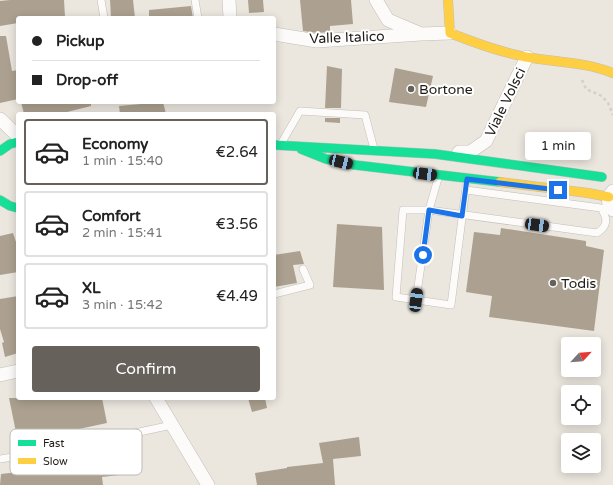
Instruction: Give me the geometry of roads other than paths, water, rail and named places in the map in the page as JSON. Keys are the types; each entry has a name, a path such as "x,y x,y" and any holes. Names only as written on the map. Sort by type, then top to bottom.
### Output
{"street":[{"path":"229,0 230,16"},
{"name":"Valle Italico","path":"376,0 388,20 421,34"},
{"path":"448,0 450,33 496,50 527,57 600,67 613,73"},
{"name":"Valle Italico","path":"276,34 317,40 450,33"},
{"name":"Viale Volsci","path":"435,154 470,152 486,141 527,57"},
{"path":"0,119 16,134"},
{"path":"0,151 10,144 16,142"},
{"name":"Viale Volsci","path":"277,145 435,154 602,177"},
{"path":"293,146 326,159 355,165 588,193 612,199"},
{"path":"0,200 16,208"},
{"path":"0,375 16,371"},
{"path":"157,400 208,485"}],"lane":[{"path":"101,0 104,16"},
{"path":"195,0 198,16"},
{"path":"277,145 300,111 365,115 375,151"},
{"path":"416,300 429,210 439,175"},
{"path":"466,190 601,208 606,215 606,224 603,229 597,233 462,216 429,210 403,210 396,297 450,304 462,216 466,190 467,179"},
{"path":"276,294 310,285 303,269"},
{"path":"142,431 172,425"},
{"path":"0,459 10,457"}],"place":[{"name":"Bortone","path":"411,89"},
{"name":"Todis","path":"553,283"}]}
